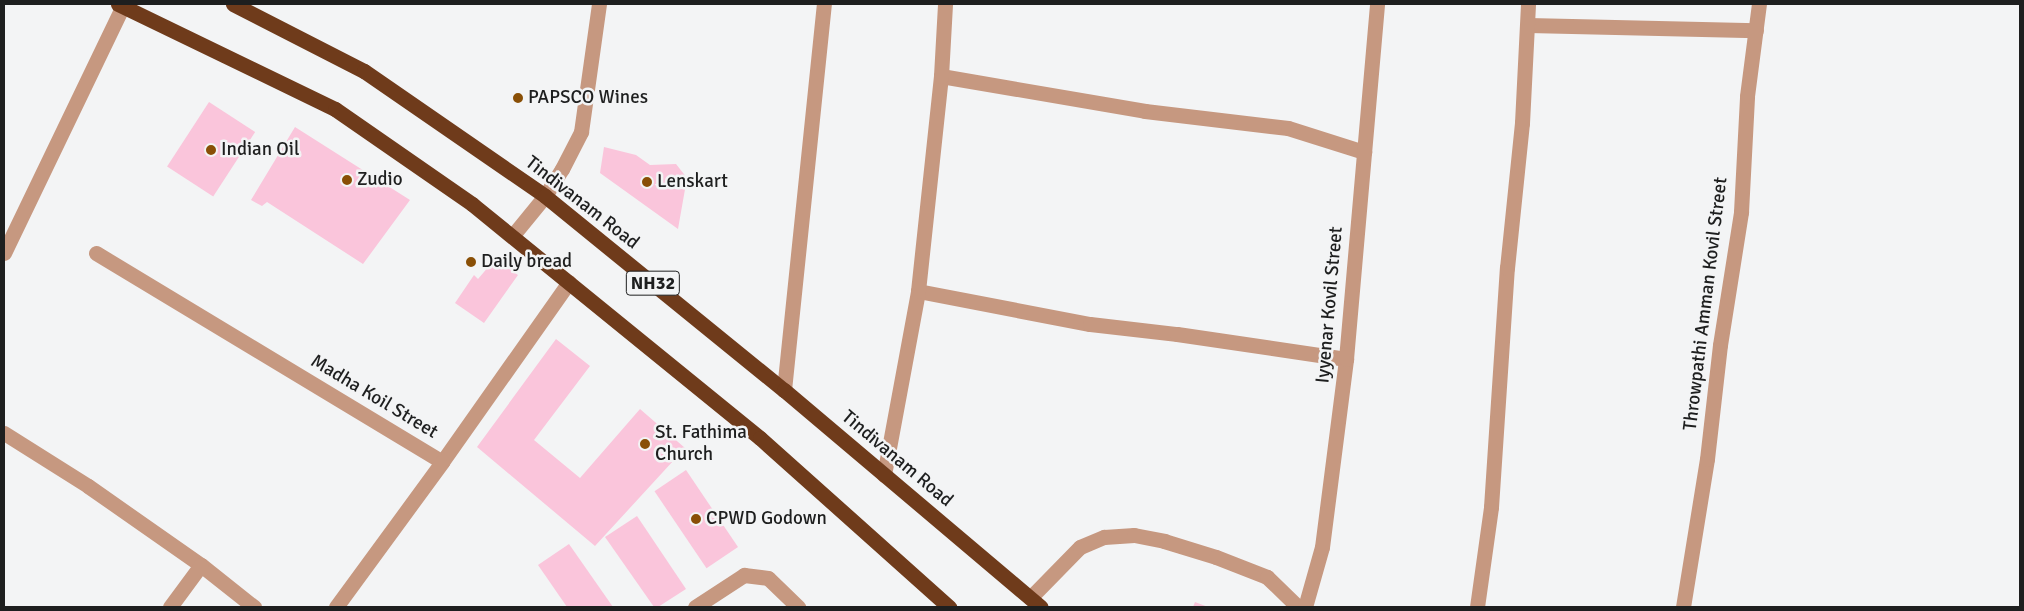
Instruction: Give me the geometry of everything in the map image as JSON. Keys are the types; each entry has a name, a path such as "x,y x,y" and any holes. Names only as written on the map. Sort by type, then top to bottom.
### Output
{"highway":[{"name":"Tindivanam Road","path":"233,4 364,71 545,196 784,390 1035,602"},
{"name":"NH32","path":"120,5 334,109 472,204 513,235 760,438 949,607"}],"street":[{"path":"513,235 545,196 562,169 581,132 598,4"},
{"path":"784,390 824,4"},
{"path":"884,475 918,291 942,76 945,4"},
{"name":"Iyyenar Kovil Street","path":"1305,607 1322,547 1346,359 1377,4"},
{"path":"1477,607 1491,507 1507,268 1522,123 1528,4"},
{"name":"Throwpathi Amman Kovil Street","path":"1683,607 1707,459 1720,345 1742,212 1747,96 1759,4"},
{"path":"4,252 120,5"},
{"path":"1528,25 1756,30"},
{"path":"942,76 1145,111 1288,128 1364,152"},
{"name":"Madha Koil Street","path":"96,253 442,462 569,282"},
{"path":"918,291 1090,324 1346,359"},
{"path":"4,433 88,486 201,565 254,607"},
{"path":"336,607 442,462"},
{"path":"1035,602 1080,547 1104,537 1134,535 1164,540 1216,557 1267,577 1298,607"},
{"path":"170,607 201,565"},
{"path":"695,607 744,575 768,578 798,607"}],"building":[{"name":"Indian Oil","path":"209,102 255,132 213,197 167,167"},
{"path":"295,127 410,200 363,264 267,202 262,206 251,200"},
{"path":"604,147 636,155 650,165 676,164 687,178 678,229 600,173"},
{"path":"495,259 518,275 484,323 455,303 474,275 478,279"},
{"name":"St. Fathima Church","path":"556,339 590,366 534,440 580,478 640,409 685,448 595,546 477,447"},
{"name":"CPWD Godown","path":"686,470 738,547 707,568 654,491"},
{"name":"CPWD Godown","path":"637,516 686,589 658,607 654,607 605,537"},
{"path":"569,544 613,607 567,607 538,565"},
{"path":"1195,602 1208,607 1193,607"}],"place":[{"name":"PAPSCO Wines","path":"518,98"},
{"name":"Indian Oil","path":"211,150"},
{"name":"Zudio","path":"347,180"},
{"name":"Lenskart","path":"647,182"},
{"name":"Daily bread","path":"471,262"},
{"name":"St. Fathima Church","path":"645,444"},
{"name":"CPWD Godown","path":"696,519"}]}
